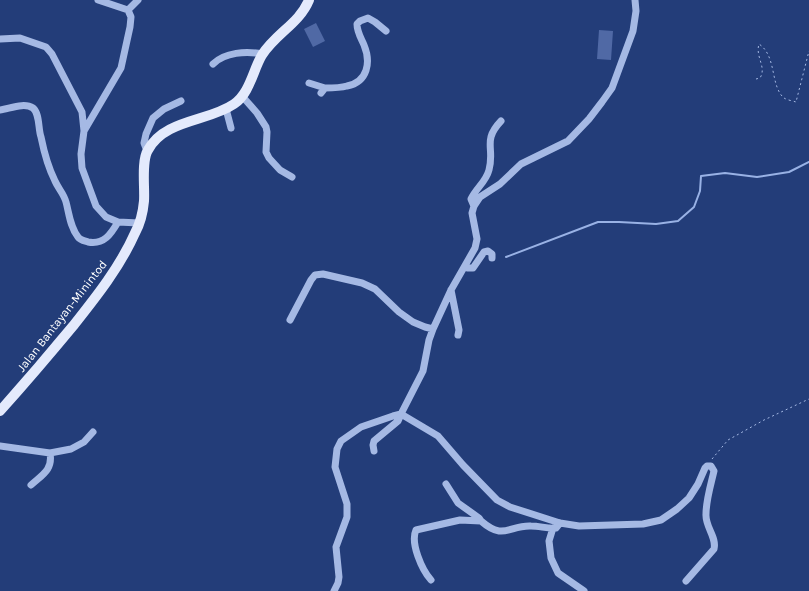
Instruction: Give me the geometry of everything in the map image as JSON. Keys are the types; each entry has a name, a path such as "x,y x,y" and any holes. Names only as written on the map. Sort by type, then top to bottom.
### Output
{"main road":[{"path":"147,151 156,140 170,130 226,109 235,103 248,87 263,54 279,34 299,18 309,0"},
{"name":"Jalan Bantayan-Minintod","path":"0,411 43,363 90,306 118,266 140,223 144,201 144,173 147,151"}],"street":[{"path":"84,131 121,68 130,27 131,17 128,10 98,0"},
{"path":"128,10 138,0"},
{"path":"374,451 374,441 398,421 423,371 433,328 451,290 475,248 477,239 472,213 474,206 480,198 500,184 521,164 568,141 589,119 612,88 633,31 636,11 635,0"},
{"path":"309,83 323,91 348,86 357,82 364,77 367,71 367,56 357,29 357,24 368,18 386,31"},
{"path":"0,39 20,38 46,47 52,54 82,112 84,131 81,154 82,168 96,206 106,217 118,222 140,223"},
{"path":"213,64 218,59 238,53 251,52 263,54"},
{"path":"242,96 257,112 266,126 268,132 266,152 269,158 280,170 292,177"},
{"path":"147,151 144,143 153,118 164,109 181,101"},
{"path":"0,110 27,106 32,107 36,112 40,135 49,168 55,182 61,190 66,202 69,219 78,237 84,241 95,243 107,239 118,222"},
{"path":"226,109 231,128"},
{"path":"474,206 471,199 484,182 489,170 491,156 491,134 501,121"},
{"path":"464,267 473,268 484,252 488,251 492,254 492,258"},
{"path":"290,320 311,280 315,275 323,274 362,283 375,289 399,312 413,322 433,328"},
{"path":"451,290 459,330 458,334"},
{"path":"334,591 339,577 336,547 347,517 347,504 335,467 337,449 341,440 361,427 401,414 438,436 463,465 497,500 510,507 560,523 579,526 643,524 661,520 677,509 689,498 707,466 711,466 714,471 706,514 708,528 715,540 714,549 686,581"},
{"path":"0,446 50,454 71,450 84,442 93,432"},
{"path":"31,485 46,472 51,462 50,454"},
{"path":"446,484 458,503 479,518 487,526 500,532 530,526 556,528 560,523"},
{"path":"431,580 425,573 416,550 414,534 416,530 460,520 481,521"},
{"path":"553,528 549,541 551,558 558,572 584,591"}],"path":[{"path":"756,79 760,78 763,73 758,49 760,44 767,52 780,92 785,98 796,102 809,51"},
{"path":"707,466 714,455 728,440 764,420 809,399"}],"building":[{"path":"316,23 325,41 313,47 304,29"},
{"path":"599,30 613,31 611,60 597,59"}],"waterway":[{"path":"506,257 598,222 656,224 678,221 694,207 700,191 701,176 725,173 757,177 789,172 809,162"}]}
